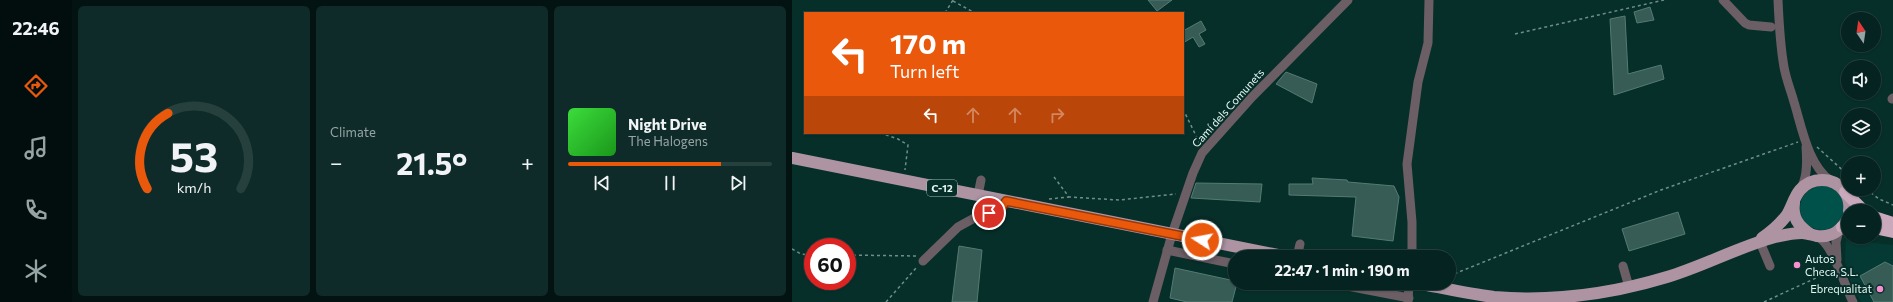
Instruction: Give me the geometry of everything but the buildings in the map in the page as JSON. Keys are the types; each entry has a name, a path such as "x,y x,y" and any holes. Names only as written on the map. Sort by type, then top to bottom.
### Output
{"highway":[{"path":"1849,196 1857,204"},
{"path":"1881,219 1893,223"},
{"path":"1881,229 1893,232"}],"main road":[{"name":"C-12","path":"792,158 1253,250"},
{"path":"1756,243 1778,224 1794,203 1800,190 1814,181 1825,180 1833,182 1841,189"},
{"path":"1794,203 1794,212 1797,222 1813,235"},
{"path":"1456,290 1494,296 1536,299 1585,296 1629,287 1681,272 1756,243 1797,233 1826,236 1841,228"}],"street":[{"name":"Camí dels Comunets","path":"1154,302 1172,234 1193,173 1204,151 1252,97 1348,0"},
{"path":"1412,250 1412,222 1407,164 1418,82 1428,43 1429,0"},
{"path":"1722,0 1745,23 1749,25 1771,27"},
{"path":"1778,0 1779,28 1784,68 1804,137 1807,161 1805,179 1800,190"},
{"path":"1804,137 1817,164 1826,178 1833,182"},
{"path":"978,195 981,180"},
{"path":"923,261 958,227 978,216 1000,210 1006,201"},
{"path":"1841,234 1836,248 1842,277"},
{"path":"1813,235 1821,237 1828,246 1853,302"},
{"path":"1756,243 1770,266"},
{"path":"1299,250 1300,244"},
{"path":"1167,250 1228,263"},
{"path":"1623,266 1629,287"},
{"path":"1363,290 1408,300 1409,290"}],"path":[{"path":"1514,34 1664,0"},
{"path":"947,12 953,1 972,12"},
{"path":"1184,111 1204,151"},
{"path":"882,134 908,145 906,165 902,180"},
{"path":"1456,273 1661,190 1804,137 1841,169"},
{"path":"1054,177 1069,197 1119,200 1186,193"},
{"path":"1875,196 1893,205"},
{"path":"792,249 804,254"},
{"path":"856,255 916,255 923,261 886,302"},
{"path":"1764,302 1838,268"}],"shaded area":[{"path":"1813,187 1831,187 1838,192 1843,199 1844,204 1841,204 1841,220 1831,229 1813,229 1806,224 1801,217 1801,199 1806,192"},
{"path":"1846,244 1893,245 1893,302 1861,302 1851,283 1845,262"}],"place":[{"name":"Autos Checa, S.L.","path":"1797,265"},
{"name":"Ebrequalitat","path":"1880,289"}],"route":[{"path":"989,213 1000,210 1006,201 1202,240"}]}
